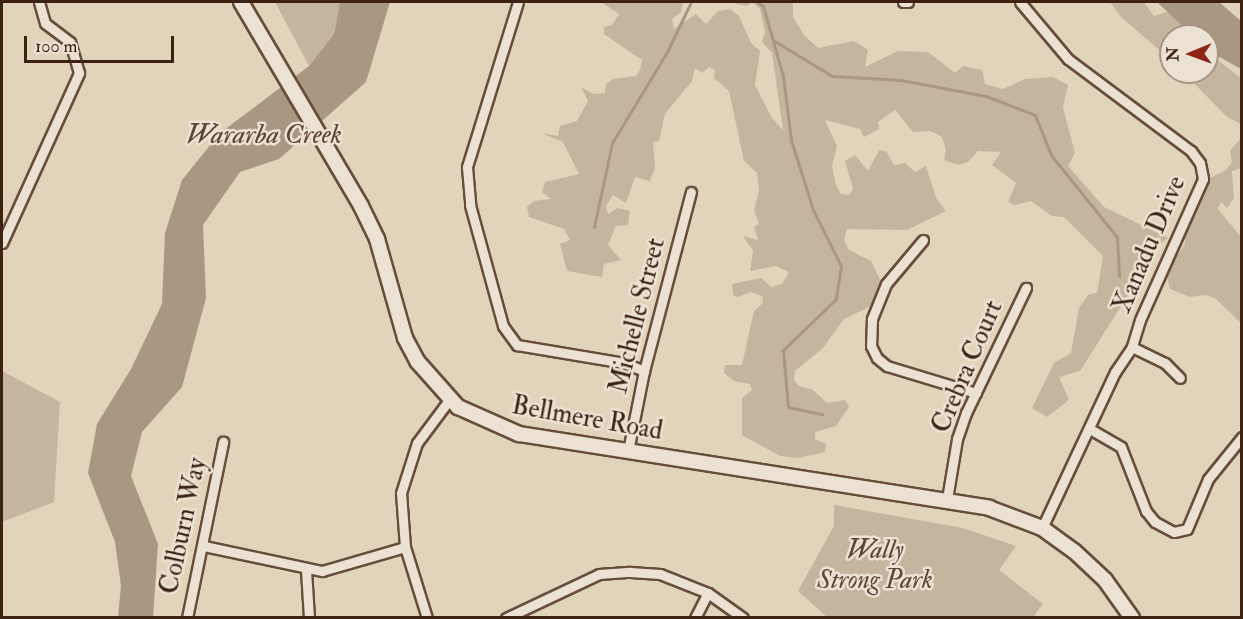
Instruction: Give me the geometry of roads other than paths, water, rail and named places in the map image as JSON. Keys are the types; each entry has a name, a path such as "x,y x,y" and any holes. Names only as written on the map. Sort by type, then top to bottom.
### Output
{"main road":[{"name":"Bellmere Road","path":"241,2 377,239 405,338 417,361 449,400 500,429 628,452 947,499 989,508 1042,528 1105,580 1132,618"}],"street":[{"path":"2,243 79,73 70,42 45,22 39,2"},
{"path":"518,2 467,167 470,205 503,326 517,345 625,363 644,371"},
{"path":"903,2 908,2"},
{"name":"Xanadu Drive","path":"1020,2 1068,59 1191,151 1200,163 1203,179 1198,195 1140,320 1132,347 1115,372 1042,528"},
{"name":"Michelle Street","path":"628,452 644,371 692,192"},
{"path":"923,240 886,284 872,319 871,346 877,358 887,366 976,393"},
{"name":"Crebra Court","path":"947,499 957,439 976,393 1026,288"},
{"path":"1132,347 1165,363 1180,378"},
{"path":"427,618 405,547 401,493 405,470 417,443 449,400"},
{"path":"1090,429 1121,447 1138,497 1146,512 1165,528 1174,532 1187,529 1208,479 1242,437"},
{"name":"Colburn Way","path":"187,618 204,546 223,442"},
{"path":"204,546 306,570 322,571 405,547"},
{"path":"306,570 309,618"},
{"path":"506,618 599,574 660,574 708,593 743,618"},
{"path":"695,618 708,593"}],"water":[{"name":"Wararba Creek","path":"340,2 390,2 366,82 279,159 240,172 203,225 206,298 182,387 142,432 131,476 158,544 153,617 118,617 121,586 115,542 88,473 97,424 131,369 162,304 165,233 182,180 220,133 309,66 334,34"},
{"path":"1157,2 1219,2 1241,21 1241,69 1219,57 1219,24 1180,24"}],"waterway":[{"path":"594,227 612,143 668,50 691,2"},
{"path":"757,2 763,6 783,76 791,140 813,210 841,266 836,299 783,350 788,407 822,414"},
{"path":"773,40 832,76 901,80 986,96 1035,115 1051,155 1117,237 1119,276"}],"park label":[{"name":"Wally Strong Park","path":"875,566"}]}
